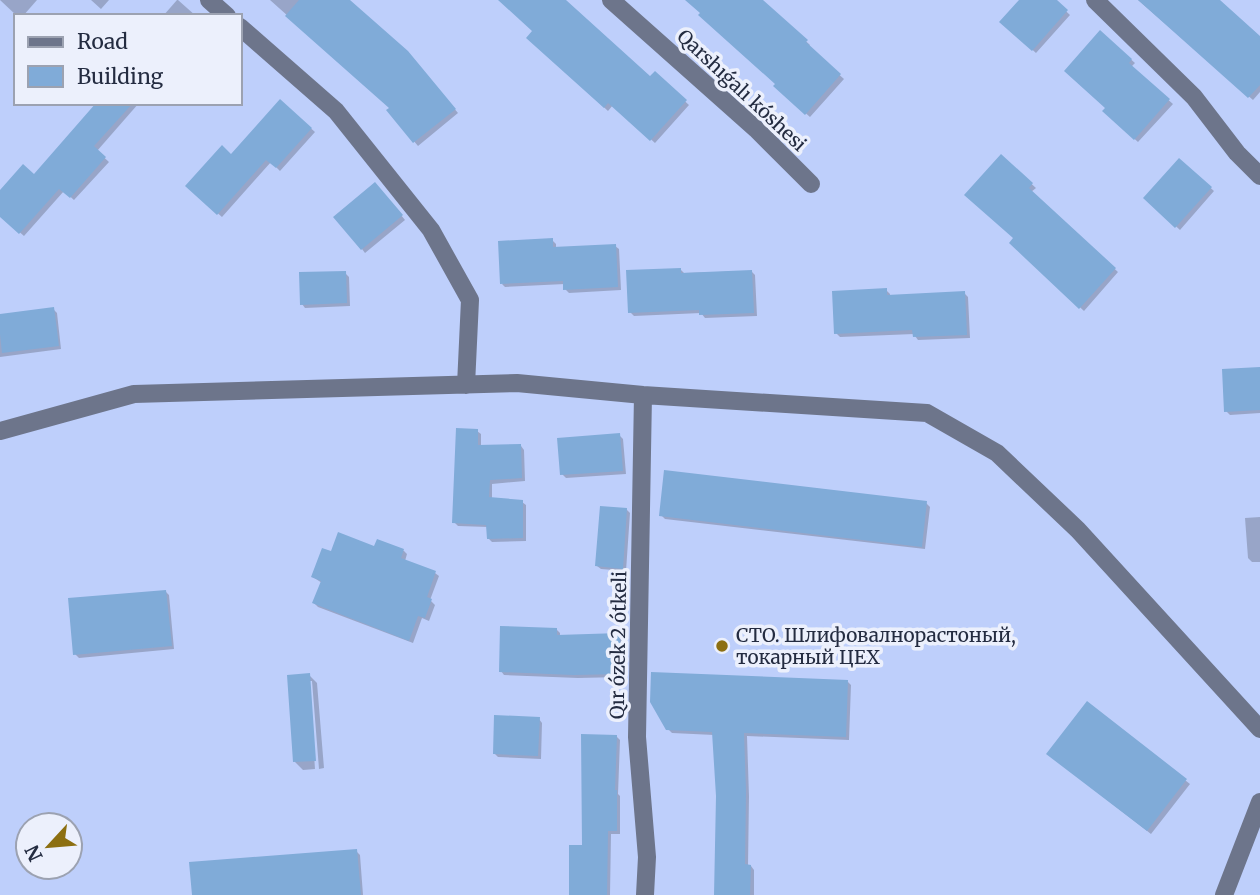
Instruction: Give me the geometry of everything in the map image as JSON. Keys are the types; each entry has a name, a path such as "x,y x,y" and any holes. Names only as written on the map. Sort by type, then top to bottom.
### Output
{"street":[{"path":"209,0 226,14"},
{"name":"Qarshıǵalı kóshesi","path":"611,0 756,129 811,184"},
{"path":"1095,0 1194,97 1237,153 1260,176"},
{"path":"242,29 336,111 431,230 470,300 466,385"},
{"path":"0,431 134,394 517,383 643,395 927,413 997,453 1068,520 1260,729"},
{"name":"Qır ózek 2 ótkeli","path":"643,395 637,737 647,856 645,895"},
{"path":"1224,895 1260,802"}],"building":[{"path":"299,0 350,0 408,51 456,109 413,143 386,110 389,108 285,16"},
{"path":"498,0 566,0 650,76 655,71 687,100 650,141 608,103 604,108 526,38 532,31"},
{"path":"685,0 763,0 841,74 805,115"},
{"path":"1019,0 1057,0 1068,10 1032,51 999,22"},
{"path":"1138,0 1220,0 1260,36 1260,85 1248,98"},
{"path":"1100,30 1132,59 1129,63 1170,99 1134,140 1102,111 1105,108 1064,71"},
{"path":"280,99 312,128 276,168 266,160 217,215 185,186 222,145 231,154"},
{"path":"94,105 131,105 94,146 106,157 70,198 59,189 19,234 0,217 0,190 23,164 34,174"},
{"path":"1001,154 1033,183 1029,188 1116,268 1079,309 1009,243 1013,238 964,195"},
{"path":"1179,158 1212,187 1175,228 1143,198"},
{"path":"375,182 403,215 361,250 333,217"},
{"path":"553,238 553,247 616,244 618,287 563,290 563,281 500,284 498,241"},
{"path":"681,268 681,273 752,270 754,313 699,315 699,310 628,313 626,270"},
{"path":"346,271 347,303 300,305 299,272"},
{"path":"887,288 887,295 965,291 967,335 913,337 912,330 834,334 832,291"},
{"path":"54,307 59,346 2,353 0,314"},
{"path":"1260,367 1260,410 1224,412 1222,369"},
{"path":"456,428 478,429 478,445 521,444 522,478 490,480 489,497 523,500 523,538 487,539 486,525 452,523"},
{"path":"620,433 623,471 560,475 557,438"},
{"path":"664,470 927,501 922,547 659,516"},
{"path":"600,506 627,508 623,569 595,566"},
{"path":"338,532 374,546 377,539 404,549 401,558 436,571 427,597 432,599 425,618 418,616 409,641 312,603 321,581 311,577 322,548 331,551"},
{"path":"166,590 172,646 73,655 68,598"},
{"path":"500,626 557,628 557,635 620,633 621,674 499,672"},
{"path":"651,672 848,680 846,737 744,733 745,864 751,865 750,895 714,895 716,796 712,732 666,730 650,702"},
{"path":"310,673 316,761 293,762 287,675"},
{"path":"1087,701 1187,779 1147,831 1046,754"},
{"path":"494,715 540,717 538,756 493,754"},
{"path":"581,734 617,735 617,831 608,831 607,895 569,895 569,845 582,845"},
{"path":"357,849 361,895 192,895 189,862"}],"place":[{"name":"СТО. Шлифовалнорастоный, токарный ЦЕХ","path":"722,646"}]}
